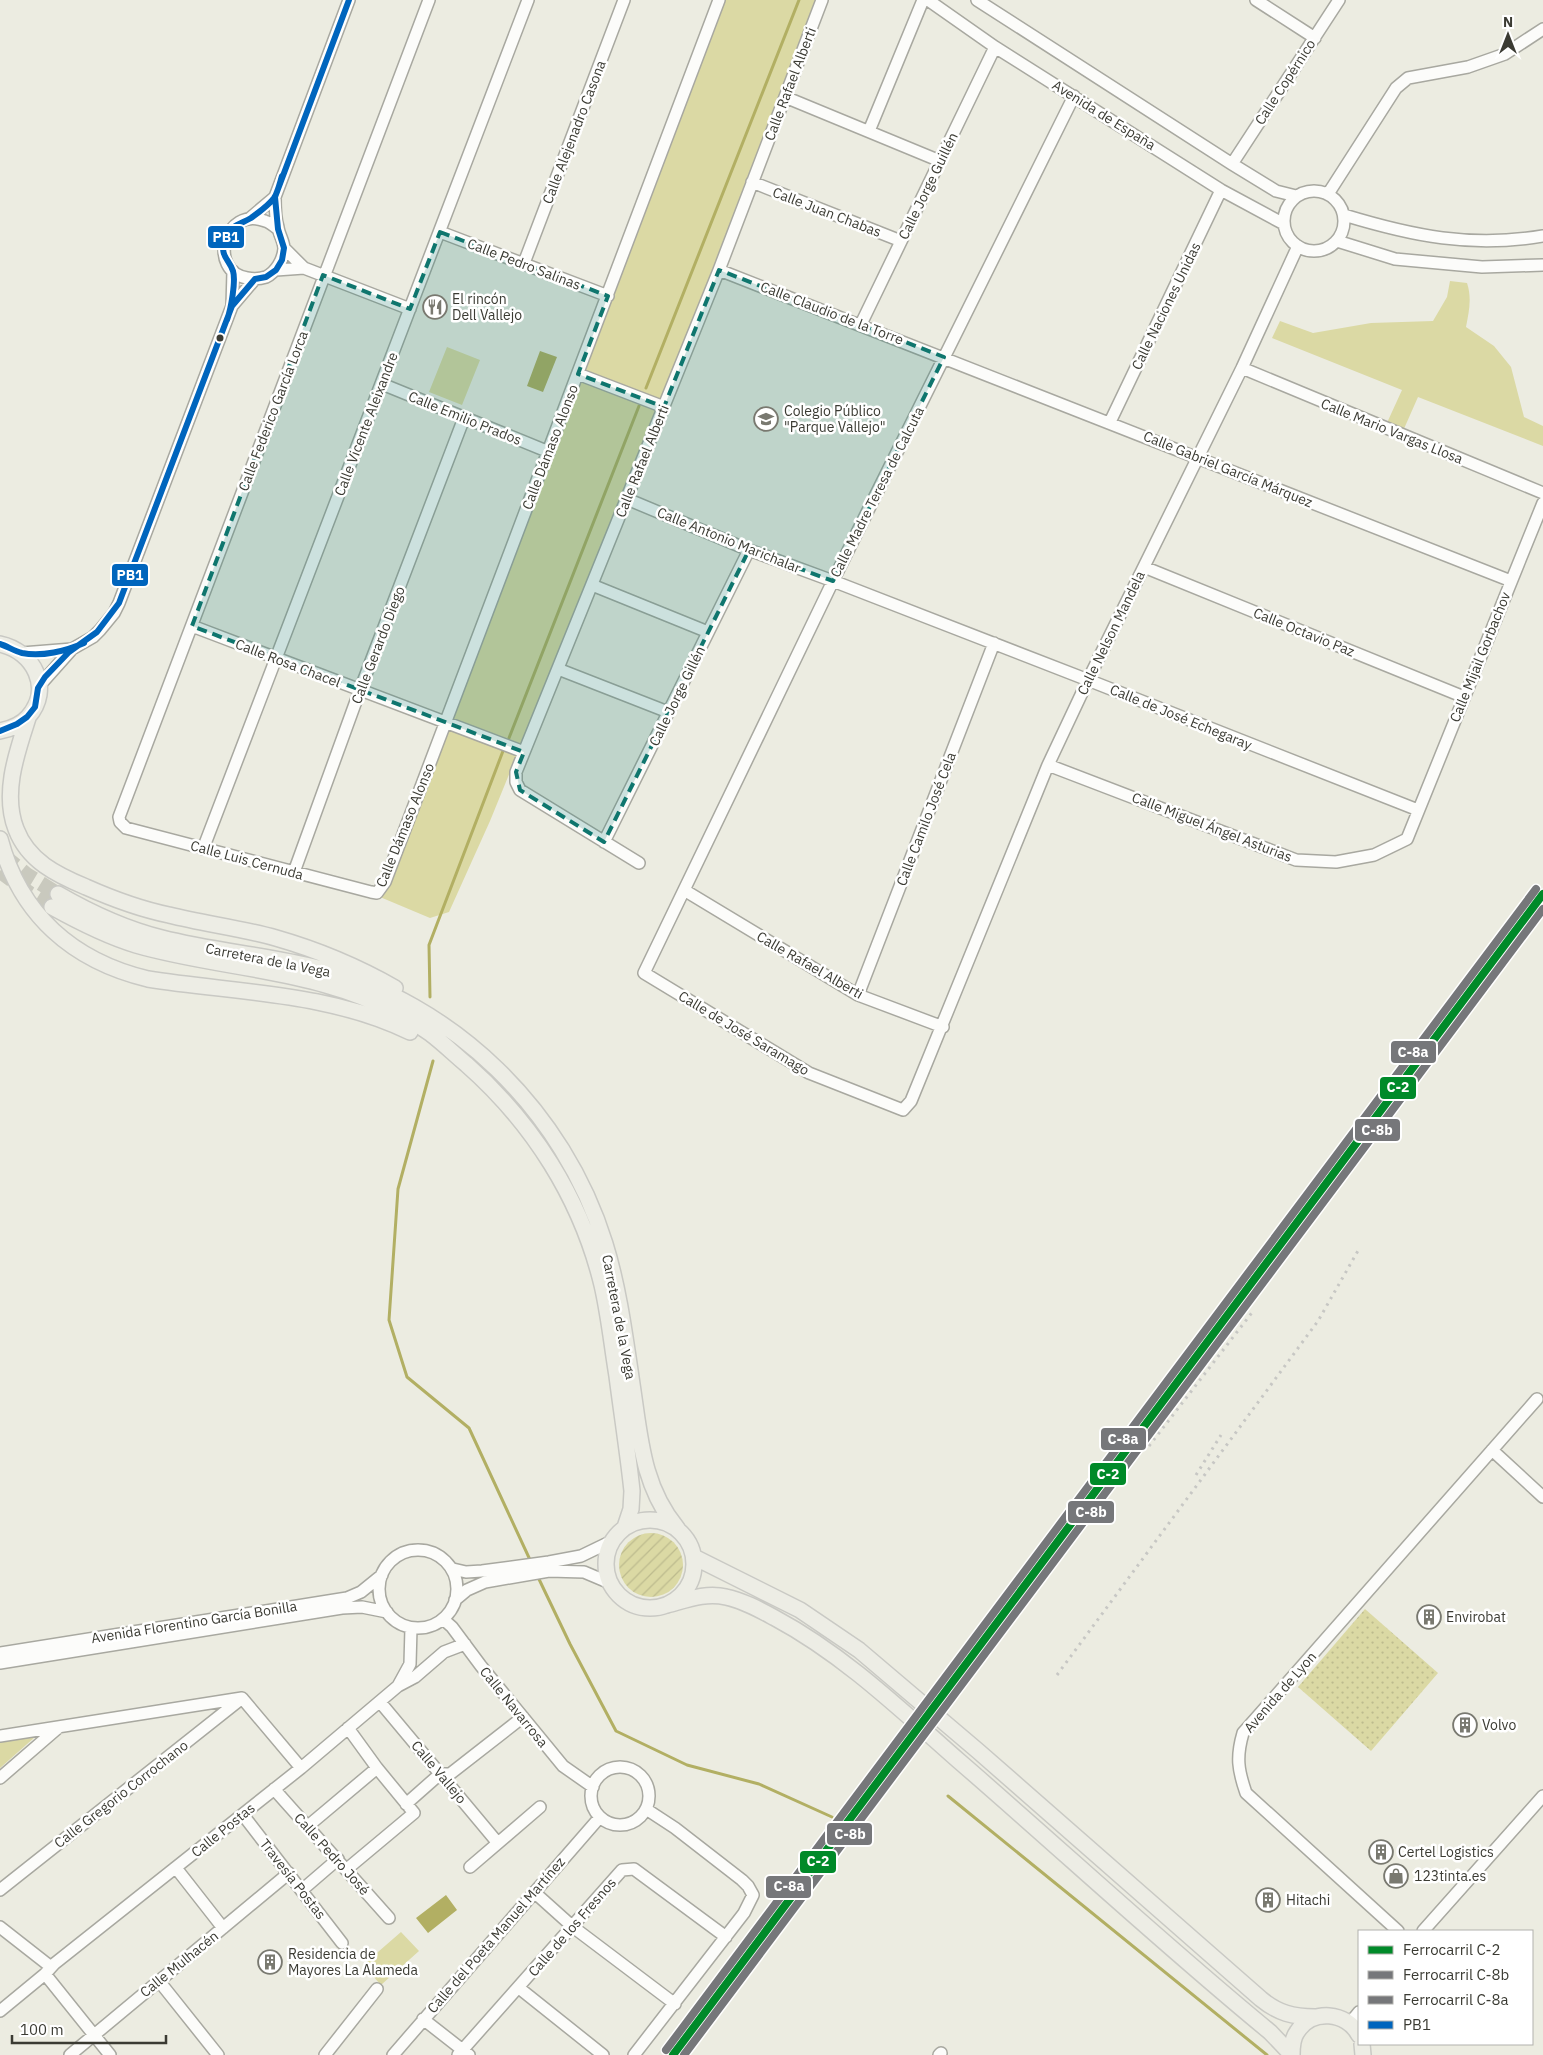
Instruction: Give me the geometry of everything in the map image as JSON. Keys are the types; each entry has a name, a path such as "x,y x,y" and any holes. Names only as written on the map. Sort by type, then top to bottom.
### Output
{"main road":[{"path":"0,644 22,653 31,663 37,675 39,686 36,702 28,718 13,769 11,790 12,813 16,829 23,843 31,854 48,869 90,889 137,907 258,933 339,960 424,1003 462,1029 488,1060"},
{"path":"0,731 14,727 28,718"},
{"path":"0,839 9,869 37,914 62,939 100,963 148,979 315,1001 351,1008 378,1017 454,1053"},
{"name":"Carretera de la Vega","path":"625,1527 632,1498 629,1460 605,1303 597,1268 586,1234 562,1183 526,1126 496,1090 429,1032 377,1004 351,993 293,976 189,958 134,944 83,924 55,900 152,935 185,944 311,966 359,982 424,1013 488,1060 523,1096 550,1130 576,1175 594,1212 608,1253 617,1290 640,1439 649,1478 658,1503 676,1528"},
{"path":"667,1605 679,1597 689,1586 694,1572 694,1557 688,1541 676,1528 664,1522 651,1519 637,1521 625,1527 612,1541 606,1560 606,1572 617,1594 628,1602 640,1607 654,1608 667,1605 699,1596 726,1597 753,1607 818,1644 887,1698 1270,2032 1292,2055"},
{"path":"694,1557 728,1576 769,1594 818,1620 859,1650 1275,2010 1285,2014 1340,2017 1356,2023"},
{"path":"1292,2055 1292,2043 1297,2032 1305,2023 1315,2017"}],"street":[{"path":"276,270 282,260 284,248 278,229 275,197 349,0"},
{"name":"Calle Federico García Lorca","path":"120,822 120,812 429,0"},
{"name":"Calle Vicente Aleixandre","path":"203,849 528,0"},
{"name":"Calle Alejenadro Casona","path":"524,263 624,0"},
{"name":"Calle Dámaso Alonso","path":"377,893 385,882 720,0"},
{"name":"Calle Rafael Alberti","path":"639,863 520,790 516,782 516,772 719,270 822,0"},
{"path":"869,131 923,0"},
{"name":"Avenida de España","path":"928,0 995,47 1221,190 1284,224"},
{"name":"Avenida de España","path":"978,0 1232,164 1276,191 1296,196"},
{"path":"1256,0 1314,38"},
{"name":"Calle Copérnico","path":"1232,164 1339,0"},
{"path":"1328,194 1396,88 1408,78 1468,68 1505,54 1543,29"},
{"name":"Calle Jorge Guillén","path":"861,324 995,47"},
{"name":"Calle Madre Teresa de Calcuta","path":"684,890 833,580 1074,96"},
{"path":"785,97 940,161"},
{"name":"Calle Juan Chabas","path":"752,182 901,241"},
{"name":"Calle Naciones Unidas","path":"1110,422 1221,190"},
{"path":"1311,190 1328,194 1341,206 1344,224 1337,241 1322,250 1305,250 1298,246 1286,233 1284,214 1296,196 1311,190"},
{"path":"250,219 275,197"},
{"path":"1344,215 1384,227 1460,241 1510,241 1543,236"},
{"path":"278,229 264,220 250,219 241,221 232,228 225,238 223,250 226,261 233,271 243,277 254,279 266,276 276,270 304,268 410,309"},
{"name":"Calle Pedro Salinas","path":"440,232 608,296"},
{"path":"1337,241 1395,259 1474,267 1543,265"},
{"name":"Calle Nelson Mandela","path":"943,1027 1048,765 1242,368 1298,246"},
{"path":"284,248 304,268"},
{"name":"Calle Claudio de la Torre","path":"719,270 944,357"},
{"path":"232,306 233,271"},
{"path":"39,686 72,649 93,637 114,613 232,306 254,279"},
{"name":"Calle Gabriel García Márquez","path":"944,357 1511,581"},
{"name":"Calle Mario Vargas Llosa","path":"1242,368 1543,493"},
{"path":"578,374 664,407"},
{"name":"Calle Emilio Prados","path":"382,384 548,452"},
{"name":"Calle Gerardo Diego","path":"294,872 360,690 464,418"},
{"name":"Calle Antonio Marichalar","path":"627,499 749,550 833,580"},
{"name":"Calle Mijail Gorbachov","path":"1418,810 1543,503"},
{"name":"Calle Jorge Gillén","path":"604,842 749,550"},
{"name":"Calle Octavio Paz","path":"1144,567 1464,697"},
{"name":"Calle de José Echegaray","path":"833,580 1418,810"},
{"path":"592,585 708,632"},
{"name":"Calle Rosa Chacel","path":"192,626 524,752"},
{"name":"Calle Camilo José Cela","path":"858,995 994,643"},
{"path":"22,653 72,649"},
{"path":"558,669 668,712"},
{"name":"Calle Miguel Ángel Asturias","path":"1048,765 1296,860 1336,862 1374,855 1407,839 1418,810"},
{"name":"Calle Luis Cernuda","path":"120,822 126,828 377,893"},
{"name":"Calle Rafael Alberti","path":"684,890 858,995 943,1027"},
{"name":"Calle de José Saramago","path":"684,890 644,973 809,1073 904,1110 911,1100 943,1027"},
{"name":"Avenida de Lyon","path":"1397,1930 1246,1793 1238,1771 1238,1750 1243,1733 1537,1399"},
{"path":"1492,1450 1543,1497"},
{"path":"610,1583 584,1572 549,1572 485,1582 467,1590 455,1600 443,1619 431,1626 411,1628 399,1623 386,1612 379,1589 382,1575 388,1565 400,1555 409,1551 425,1551 435,1554 452,1569 466,1572 549,1562 586,1554 612,1541"},
{"path":"452,1569 456,1583 455,1600"},
{"name":"Avenida Florentino García Bonilla","path":"0,1653 347,1598 361,1592 382,1575"},
{"name":"Avenida Florentino García Bonilla","path":"0,1663 342,1608 362,1607 386,1612"},
{"name":"Calle Navarrosa","path":"443,1619 452,1626 563,1766 593,1786"},
{"name":"Calle Postas","path":"0,2011 301,1768 398,1686 410,1664 411,1628"},
{"path":"398,1686 415,1677 444,1652 465,1644"},
{"path":"0,1736 242,1698 301,1768"},
{"name":"Calle Gregorio Corrochano","path":"0,1890 242,1698"},
{"name":"Calle Vallejo","path":"380,1702 497,1842"},
{"path":"406,1804 440,1774 450,1774 523,1717"},
{"path":"0,1778 59,1727"},
{"path":"347,1869 414,1813 377,1768 348,1728"},
{"path":"622,1767 640,1774 646,1782 649,1791 646,1809 640,1816 625,1824 616,1824 600,1816 592,1802 593,1786 597,1778 613,1768 622,1767"},
{"path":"308,1826 377,1768"},
{"name":"Calle Pedro José","path":"274,1789 389,1918"},
{"path":"1424,1930 1543,1796"},
{"path":"470,1867 540,1807"},
{"path":"634,2055 744,1913 753,1895 748,1886 675,1828 646,1809"},
{"name":"Travesía Postas","path":"243,1815 342,1943"},
{"name":"Calle del Poeta Manuel Martínez","path":"393,2055 600,1816"},
{"path":"302,1890 338,1859"},
{"path":"176,1868 224,1928"},
{"name":"Calle de los Fresnos","path":"463,2053 622,1870 634,1869 726,1937"},
{"name":"Calle Mulhacén","path":"70,2055 289,1873"},
{"path":"534,1892 573,1927 675,2004"},
{"path":"0,1927 48,1971 110,2055"},
{"path":"159,1981 218,2055"},
{"path":"519,1988 603,2055"},
{"path":"325,2055 376,1989"},
{"path":"423,2019 463,2053"}],"highlighted area":[{"path":"440,232 608,296 578,374 664,407 719,270 944,357 833,581 749,550 604,842 520,790 516,772 524,752 192,626 323,275 410,309"}],"shaded area":[{"path":"725,0 817,0 662,399 490,821 449,912 430,918 380,897"},
{"path":"1450,281 1467,283 1470,300 1466,327 1494,346 1511,367 1524,417 1543,426 1543,446 1418,397 1403,431 1386,425 1402,390 1272,338 1280,321 1313,333 1371,323 1433,321 1447,297"},
{"path":"447,347 480,360 462,405 429,392"},
{"path":"540,351 557,357 543,392 527,386"},
{"path":"645,1533 657,1533 674,1542 681,1553 683,1565 681,1577 674,1588 657,1597 645,1597 633,1592 624,1583 619,1571 619,1559 624,1547 633,1538"},
{"path":"1365,1609 1438,1673 1371,1751 1298,1687"},
{"path":"35,1737 0,1768 0,1742"},
{"path":"446,1895 457,1910 428,1933 416,1918"},
{"path":"401,1932 419,1951 381,1985 363,1965"}],"waterway":[{"path":"646,388 799,0"},
{"path":"509,738 639,406"},
{"path":"430,997 429,945 503,751"},
{"path":"433,1061 398,1189 389,1320 407,1377 469,1428 531,1562"},
{"path":"537,1575 570,1644 616,1731 687,1765 759,1784 832,1817"},
{"path":"948,1796 1267,2055"}],"tunnel":[{"path":"4,856 27,875 58,894"},
{"path":"0,871 29,893 52,907"}],"railway":[{"path":"1057,1675 1318,1321 1359,1249"},
{"path":"1149,1446 1254,1310"},
{"path":"1196,1475 1221,1435"}],"rail line":[{"name":"C-8a","path":"666,2050 1536,889"},
{"name":"C-2","path":"673,2055 1543,894"},
{"name":"C-8b","path":"684,2055 1543,909"}],"transit line":[{"name":"PB1","path":"0,731 17,724 27,717 35,707 38,688 45,677 69,652 97,632 119,603 232,306 255,279 266,277 276,270 282,260 284,248 278,229 275,197 349,0"},
{"name":"PB1","path":"227,320 233,295 234,276 223,249 225,239 233,228 251,218 272,201 277,193 282,176"},
{"name":"PB1","path":"0,644 22,653 46,654 62,651 84,643"}],"place":[{"name":"El rincón Dell Vallejo","path":"435,307"},
{"name":"Colegio Público \"Parque Vallejo\"","path":"766,419"},
{"name":"Envirobat","path":"1429,1617"},
{"name":"Volvo","path":"1465,1725"},
{"name":"Certel Logistics","path":"1381,1852"},
{"name":"123tinta.es","path":"1396,1876"},
{"name":"Hitachi","path":"1268,1900"},
{"name":"Residencia de Mayores La Alameda","path":"270,1962"}]}
